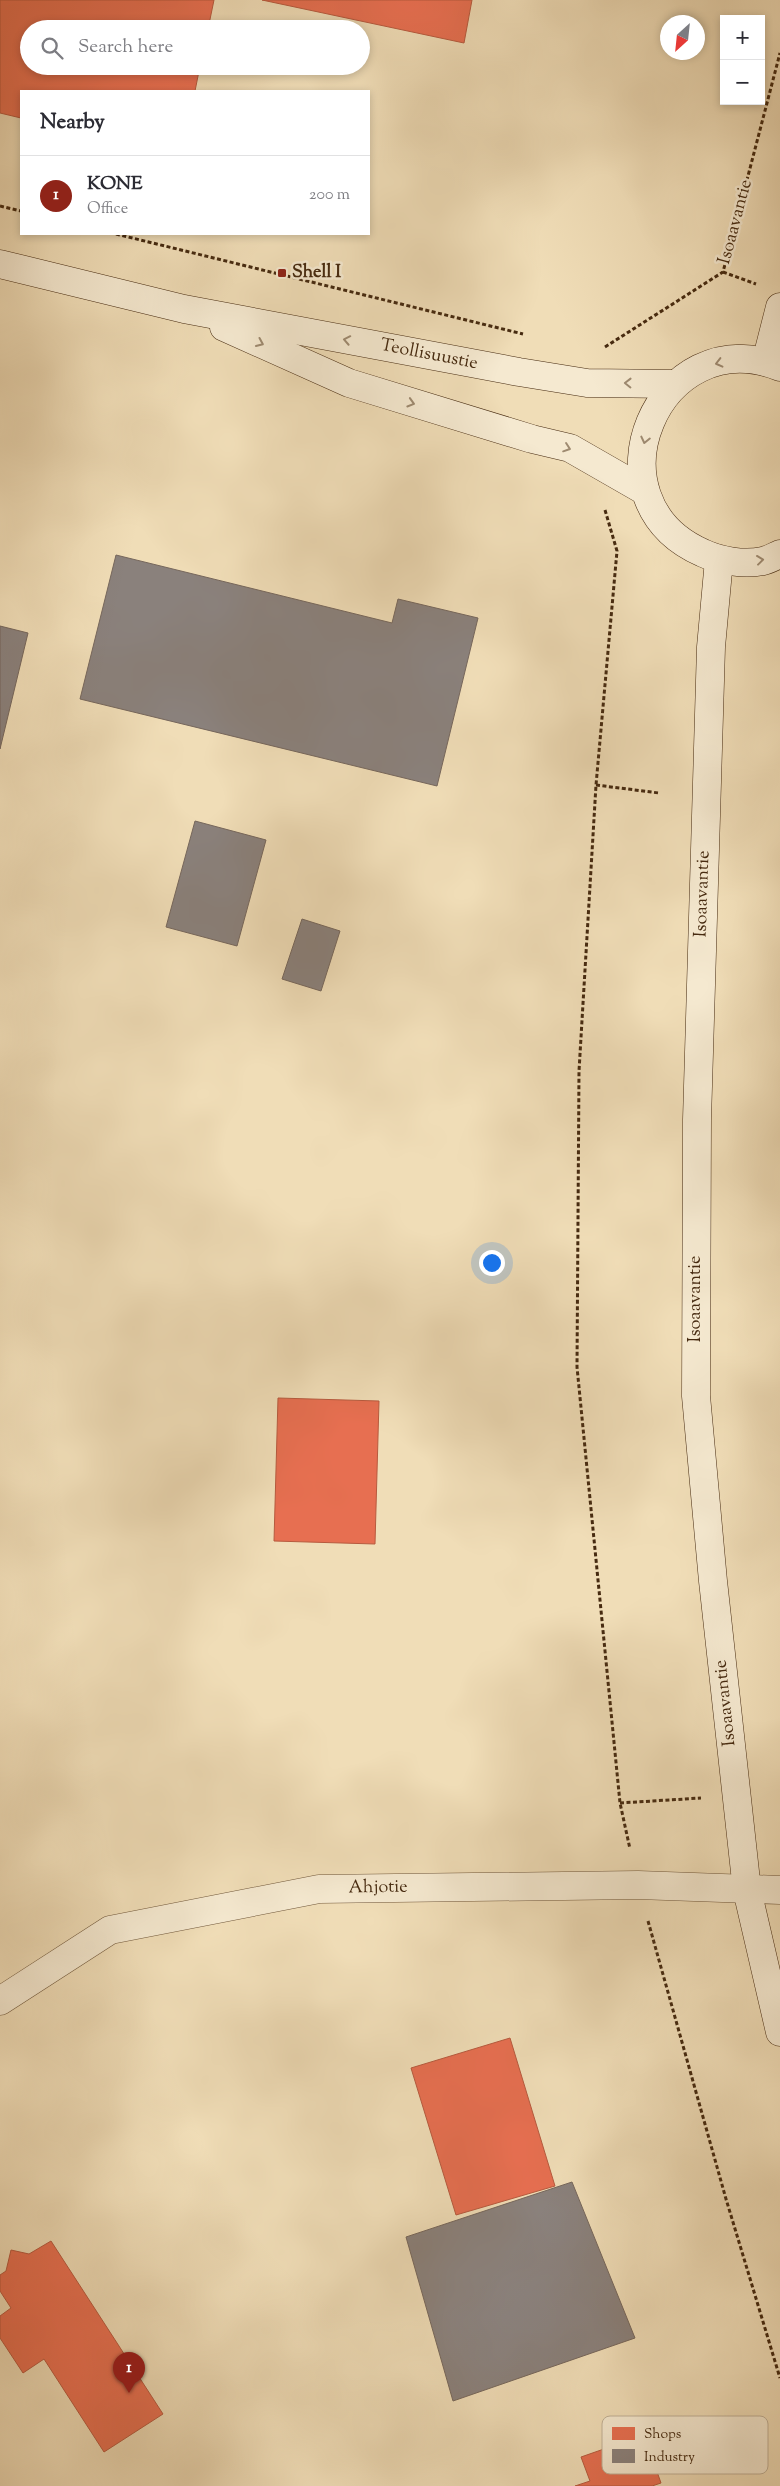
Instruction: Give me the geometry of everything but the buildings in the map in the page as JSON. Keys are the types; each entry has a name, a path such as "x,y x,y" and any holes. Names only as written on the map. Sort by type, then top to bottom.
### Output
{"street":[{"name":"Teollisuustie","path":"0,264 184,309 509,370 587,383 676,384"},
{"path":"772,297 773,364 742,359 718,362 696,371 676,384 660,401 649,422 641,456 645,491 661,522 687,546 719,560 763,562 780,554"},
{"name":"Teollisuustie","path":"184,309 349,384 532,439 570,448 645,491"},
{"name":"Isoaavantie","path":"719,560 711,647 697,1100 696,1396 747,1890 780,2032"},
{"name":"Ahjotie","path":"0,2001 110,1930 319,1889 638,1885 780,1890"}],"path":[{"name":"Isoaavantie","path":"587,383 593,354 724,272 780,53"},
{"path":"0,206 20,211"},
{"path":"120,235 529,336"},
{"path":"724,272 772,297"},
{"path":"603,503 617,551 596,785 579,1072 577,1367 620,1803 638,1885 726,2199 780,2378"},
{"path":"596,785 659,793"},
{"path":"620,1803 737,1796"}],"place":[{"name":"Shell I","path":"282,273"},
{"name":"KONE","path":"129,2393"}]}
